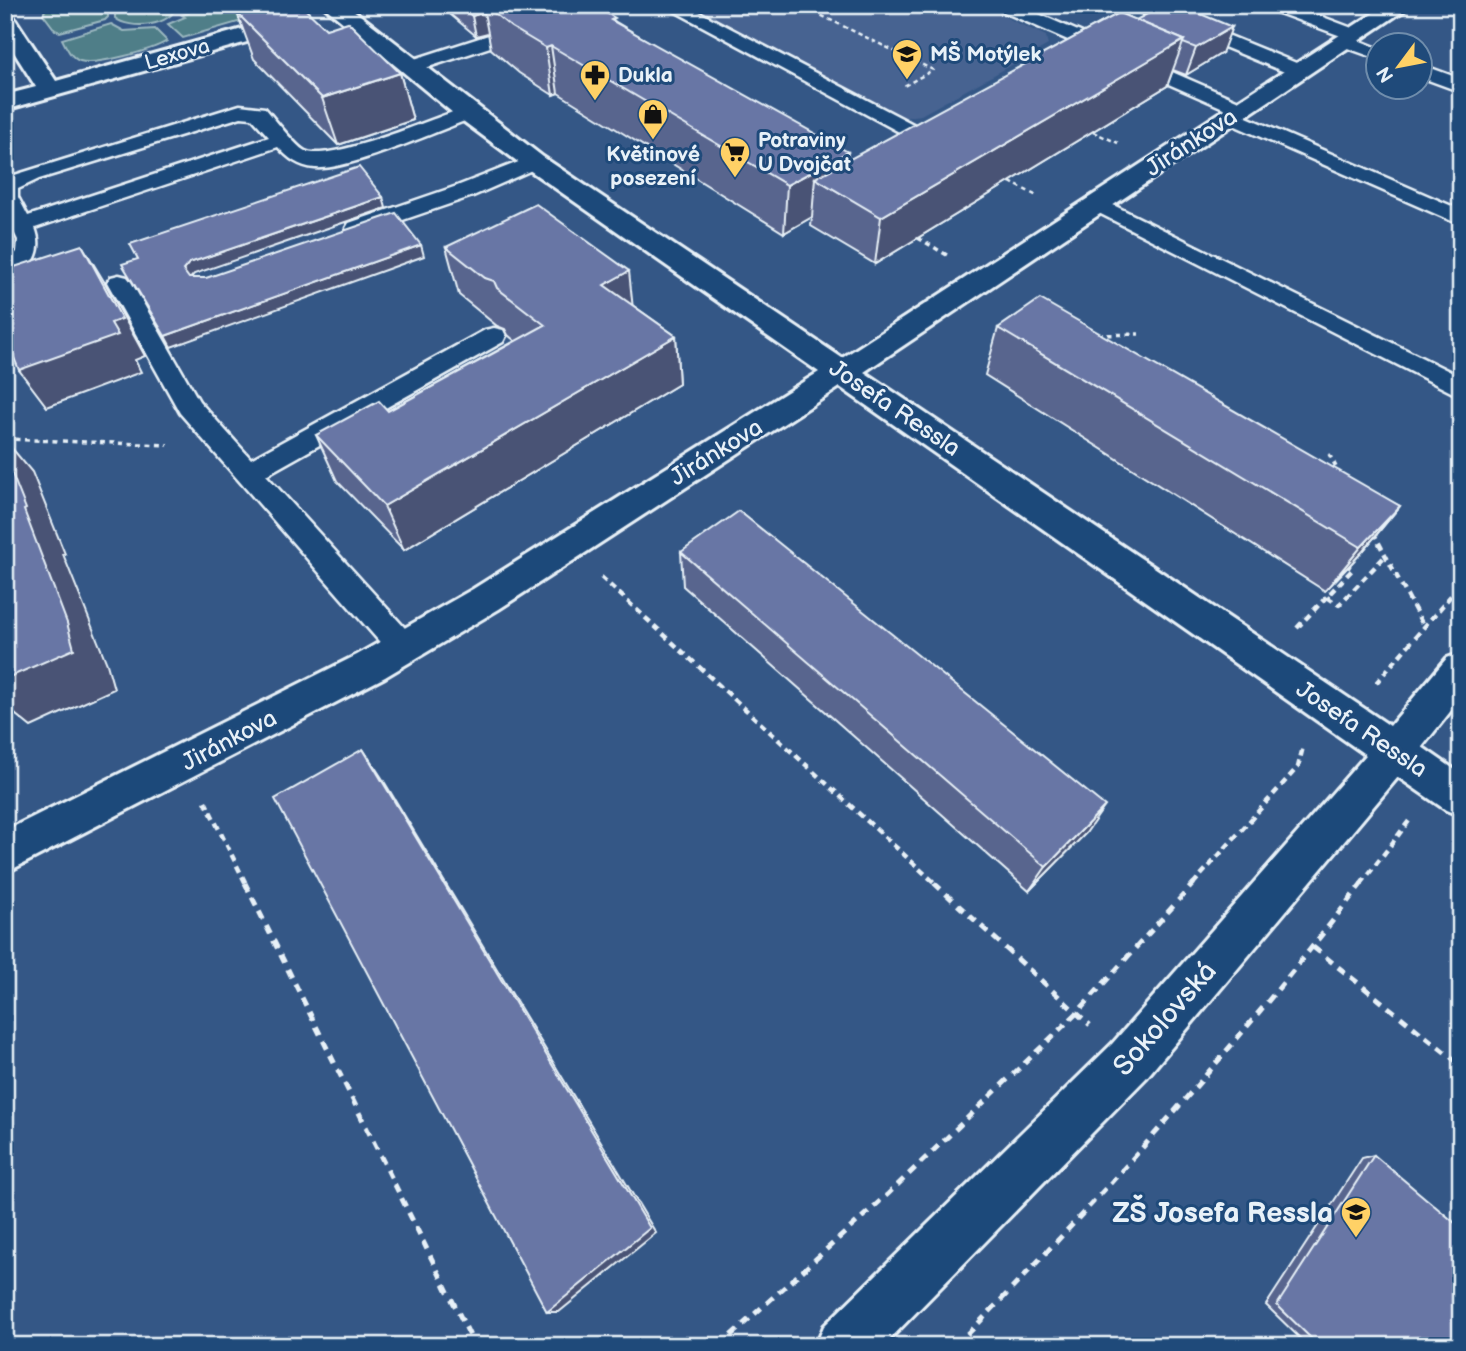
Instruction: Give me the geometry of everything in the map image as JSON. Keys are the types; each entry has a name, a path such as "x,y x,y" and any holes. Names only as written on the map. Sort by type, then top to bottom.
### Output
{"street":[{"name":"Jiránkova","path":"5,853 186,763 403,648 486,599 842,372 1299,71 1359,44 1401,5"},
{"name":"Lexova","path":"5,103 293,12 339,6"},
{"name":"Josefa Ressla","path":"339,6 408,67 534,162 1449,789"},
{"path":"5,21 50,90"},
{"name":"Sokolovská","path":"844,1346 1129,1061 1394,752 1461,669"}],"lane":[{"path":"408,67 601,5"},
{"path":"672,5 929,134 902,149"},
{"path":"1003,5 1461,218"},
{"path":"1138,5 1299,71"},
{"path":"1274,5 1359,44"},
{"path":"561,19 585,33"},
{"path":"1064,57 1088,43"},
{"path":"1434,75 1461,86"},
{"path":"5,273 19,265 28,243 22,225 6,197 6,189 10,184 32,175 240,111 258,112 296,155 316,162 328,161 468,113"},
{"path":"22,225 283,139"},
{"path":"334,236 465,191 534,162"},
{"path":"1097,202 1461,388"},
{"path":"119,282 189,407 403,648"},
{"path":"248,473 494,337"}],"path":[{"path":"800,5 933,70 897,90"},
{"path":"1087,335 1139,334"},
{"path":"5,439 225,447"},
{"path":"1329,454 1342,476"},
{"path":"1367,522 1424,627"},
{"path":"567,546 1129,1061"},
{"path":"1326,597 1339,605 1386,555"},
{"path":"1292,633 1353,569 1348,566"},
{"path":"1373,686 1461,584"},
{"path":"719,1346 888,1194 1077,1013 1297,767 1303,748 1298,739"},
{"path":"186,763 475,1346"},
{"path":"956,1346 1057,1244 1285,983 1449,789"},
{"path":"1313,947 1461,1065"}],"shaded area":[{"name":"MŠ Motýlek","path":"683,5 979,5 1046,36 1048,45 921,115 901,118"}],"green space":[{"path":"48,5 113,7 104,13 108,14 105,20 60,32 55,30 43,14"},
{"path":"124,5 176,5 167,18 140,25 115,18 115,13"},
{"path":"188,5 239,5 242,8 267,11 266,14 183,38 168,24 185,17 182,15 192,9 188,8"},
{"path":"111,24 124,31 155,29 167,41 124,56 87,62 74,57 62,39"}],"building":[{"path":"263,5 301,5 326,29 348,22 400,73 322,98 237,13"},
{"path":"459,5 483,5 484,12 472,16"},
{"path":"484,5 592,5 615,18 611,20 848,152 787,185 551,46 546,48 511,27"},
{"path":"1164,5 1179,5 1232,27 1196,48 1183,43 1184,40 1136,20"},
{"path":"1119,13 1184,40 881,217 815,178"},
{"path":"359,167 383,197 189,263 183,270 189,278 206,278 396,213 421,245 165,336 122,264 138,259 130,244"},
{"path":"536,204 629,271 604,285 676,336 384,506 316,435 379,401 388,411 545,325 497,288 494,281 485,278 446,247"},
{"path":"82,245 122,319 111,323 118,335 19,370 5,336 5,270"},
{"path":"1040,299 1400,506 1361,547 998,328"},
{"path":"5,456 67,623 74,649 5,679"},
{"path":"739,511 1105,806 1046,867 681,552"},
{"path":"363,749 650,1228 547,1312 275,799"},
{"name":"ZŠ Josefa Ressla","path":"1374,1155 1461,1228 1461,1346 1319,1346 1277,1305"}],"place":[{"name":"MŠ Motýlek","path":"907,81"},
{"name":"Dukla","path":"595,102"},
{"name":"Květinové posezení","path":"653,141"},
{"name":"Potraviny U Dvojčat","path":"735,179"},
{"name":"ZŠ Josefa Ressla","path":"1356,1239"}]}
